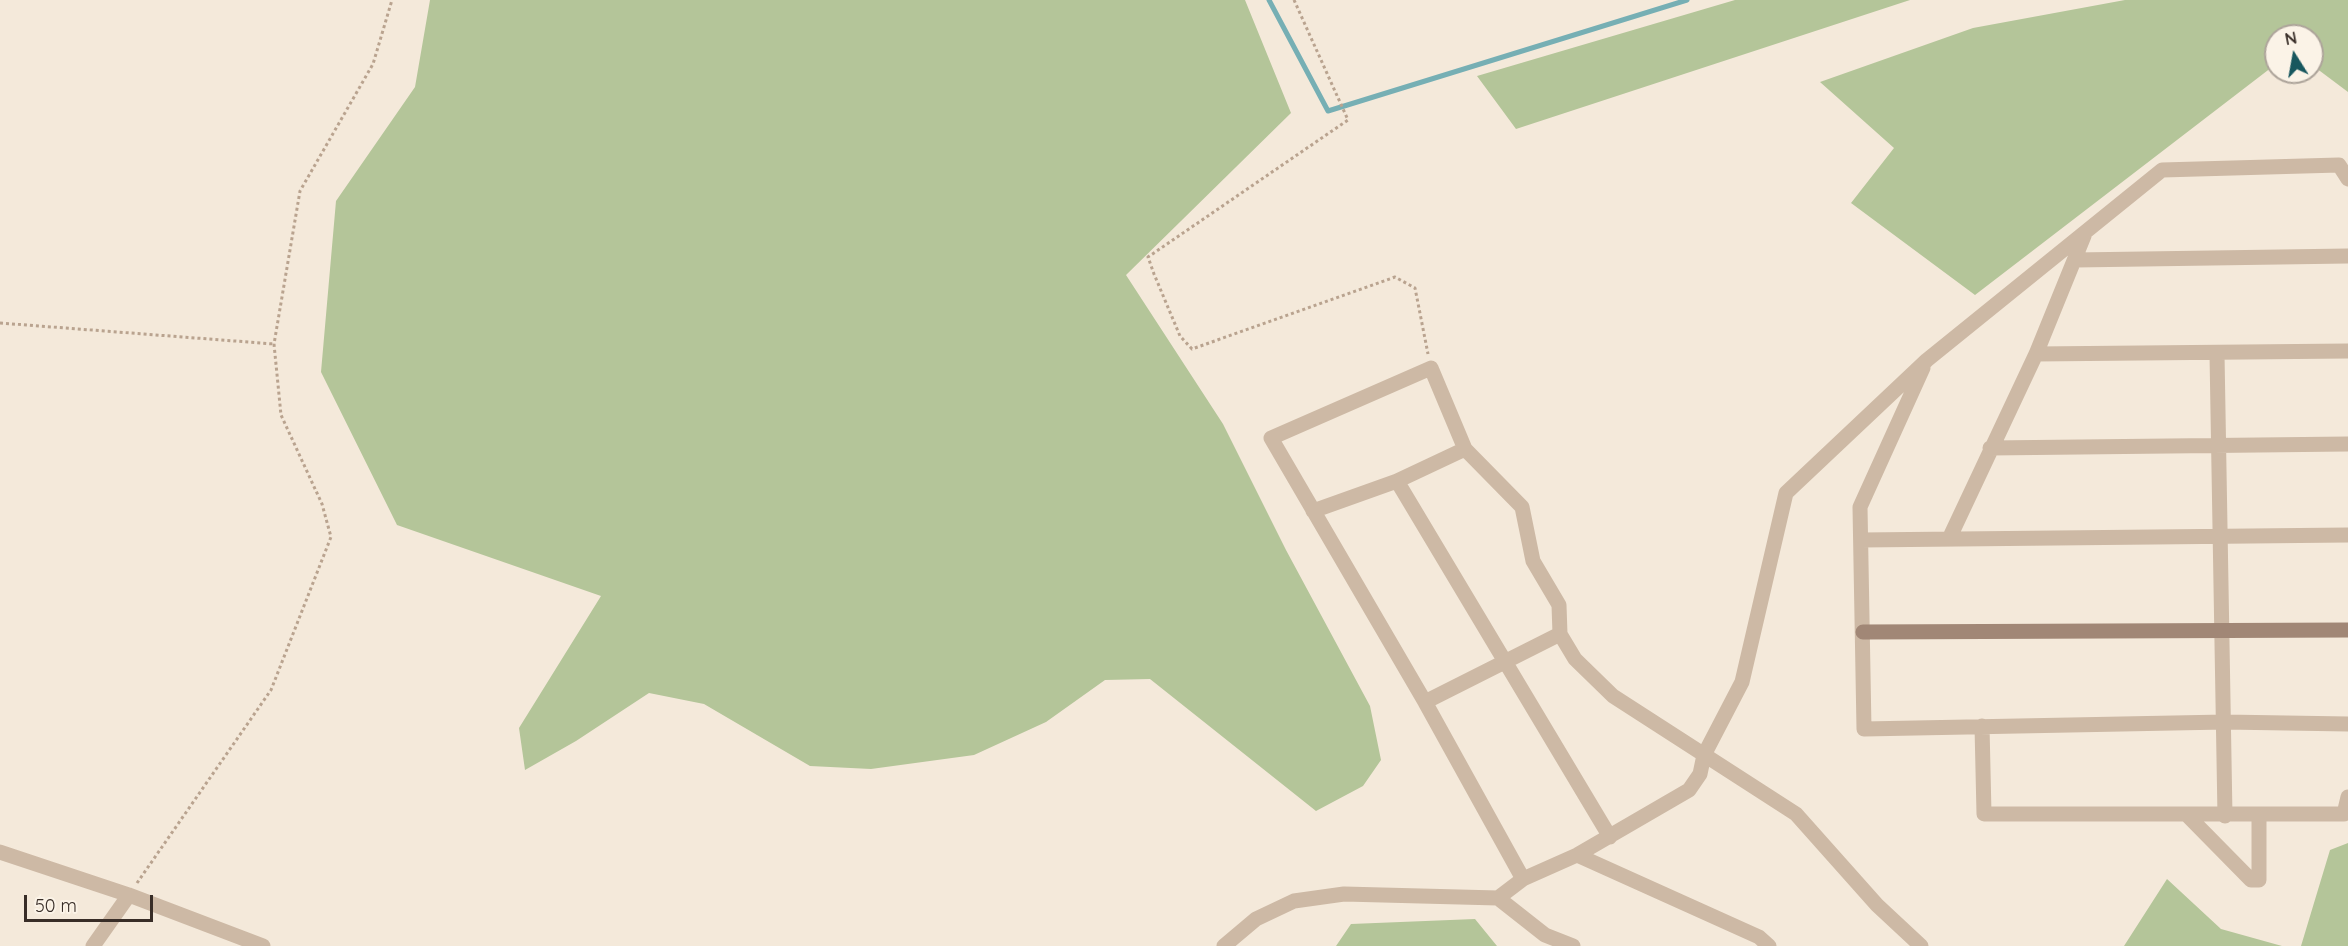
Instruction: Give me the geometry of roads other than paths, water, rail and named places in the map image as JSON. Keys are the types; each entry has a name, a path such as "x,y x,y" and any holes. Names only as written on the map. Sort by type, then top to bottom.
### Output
{"street":[{"path":"1498,898 1523,879 1610,837 1689,790 1700,774 1704,755 1742,682 1786,493 1927,360 2163,170 2339,165 2348,179"},
{"path":"1949,539 2036,354 2086,233"},
{"path":"2075,260 2348,256"},
{"path":"2036,354 2348,351"},
{"path":"2217,354 2225,816"},
{"path":"1927,360 1860,507 1864,729 2225,722 2348,724"},
{"path":"1523,879 1425,702 1271,438 1431,368 1465,450 1522,507 1533,561 1559,605 1560,634 1575,659 1612,696 1796,814 1877,905 1920,946"},
{"path":"1990,448 2348,444"},
{"path":"1312,511 1397,481 1465,450"},
{"path":"1397,481 1610,837"},
{"path":"1861,540 2348,535"},
{"path":"1863,632 2348,630"},
{"path":"1425,702 1504,660 1560,634"},
{"path":"1982,726 1984,814 2187,816 2344,814 2348,797"},
{"path":"2187,816 2251,880 2259,880 2259,815"},
{"path":"0,852 129,895 263,946"},
{"path":"1576,855 1759,937 1769,946"},
{"path":"1224,946 1256,919 1294,901 1344,894 1498,898 1545,935 1573,946"},
{"path":"93,946 129,895"}],"waterway":[{"path":"1269,0 1328,111 1687,0"}]}
